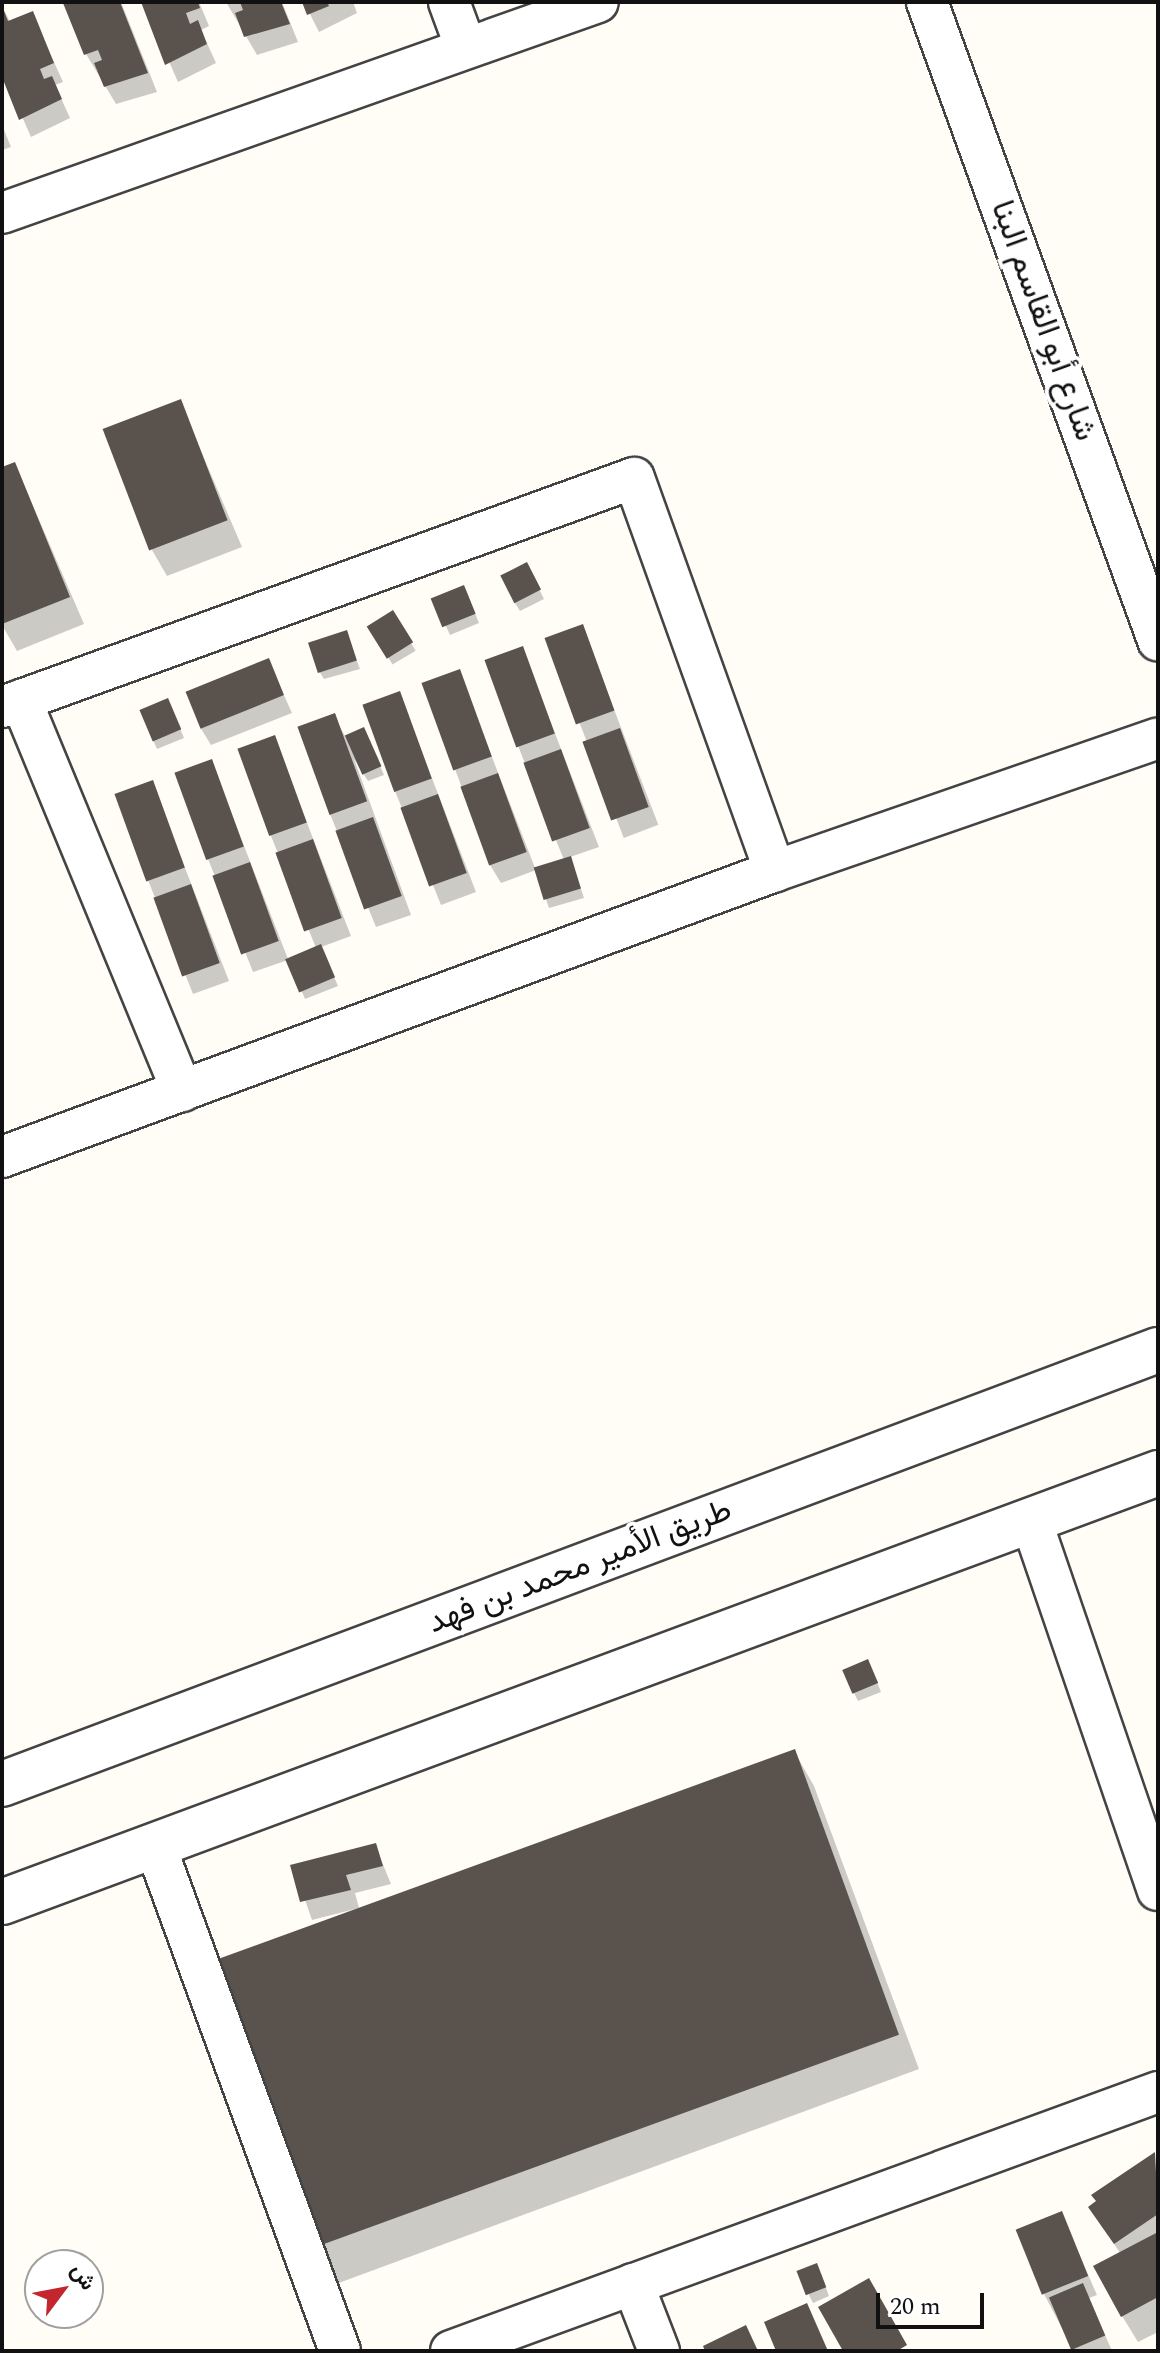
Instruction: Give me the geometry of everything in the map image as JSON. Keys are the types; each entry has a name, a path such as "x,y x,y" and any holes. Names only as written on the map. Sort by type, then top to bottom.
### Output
{"street":[{"path":"449,2 466,48"},
{"path":"2,213 598,2"},
{"name":"شارع أبو القاسم البنا","path":"927,2 1158,640"},
{"path":"182,1091 12,704 634,478 775,871"},
{"path":"2,1157 775,871 1158,738"},
{"name":"طريق الأمير محمد بن فهد","path":"2,1784 1158,1350"},
{"path":"2,1902 1158,1473"},
{"path":"1031,1520 1158,1890"},
{"path":"155,1845 340,2351"},
{"path":"451,2351 1158,2092"},
{"path":"633,2284 659,2351"}],"building":[{"path":"120,2 148,73 104,87 94,63 102,60 98,50 84,55 63,3"},
{"path":"141,2 198,2 200,8 186,13 190,24 198,20 207,44 165,65"},
{"path":"240,2 281,2 290,24 244,37 235,13 243,10"},
{"path":"302,2 327,2 329,6 307,15"},
{"path":"2,6 8,21 33,11 54,63 40,69 44,79 52,76 62,99 19,120 2,77"},
{"path":"181,399 228,520 149,550 103,429"},
{"path":"15,462 70,597 2,624 2,467"},
{"path":"527,562 541,590 514,603 500,576"},
{"path":"464,585 476,614 442,627 431,598"},
{"path":"393,610 413,642 387,659 367,626"},
{"path":"583,624 614,710 576,724 544,638"},
{"path":"347,630 357,660 318,673 308,643"},
{"path":"523,646 555,733 516,747 484,660"},
{"path":"269,658 284,695 201,729 186,692"},
{"path":"460,669 492,756 453,770 421,683"},
{"path":"400,691 432,778 394,792 362,705"},
{"path":"168,698 181,729 153,741 139,710"},
{"path":"335,713 367,801 330,815 297,727"},
{"path":"364,727 381,766 362,775 345,736"},
{"path":"620,728 649,807 611,821 582,742"},
{"path":"275,735 307,822 269,836 237,749"},
{"path":"561,749 590,828 552,842 523,763"},
{"path":"212,759 244,846 206,860 174,773"},
{"path":"498,773 527,852 489,866 460,787"},
{"path":"153,780 185,867 146,881 114,794"},
{"path":"438,794 467,873 429,887 400,808"},
{"path":"373,817 402,896 364,910 335,831"},
{"path":"313,839 342,918 304,932 275,853"},
{"path":"571,856 581,889 544,900 534,867"},
{"path":"250,862 279,941 241,955 212,876"},
{"path":"191,884 220,963 182,977 153,898"},
{"path":"321,944 335,977 299,992 285,959"},
{"path":"868,1659 878,1683 852,1694 842,1670"},
{"path":"795,1749 899,2035 312,2248 208,1963"},
{"path":"376,1843 383,1866 346,1875 351,1890 300,1902 290,1865"},
{"path":"1155,2152 1158,2214 1114,2244 1088,2207 1096,2201 1091,2195"},
{"path":"1062,2211 1088,2276 1042,2295 1016,2230"},
{"path":"1158,2232 1158,2297 1121,2317 1093,2266"},
{"path":"817,2263 826,2287 806,2295 796,2271"},
{"path":"869,2278 907,2345 897,2351 843,2351 818,2307"},
{"path":"1083,2283 1105,2335 1071,2350 1049,2297"},
{"path":"807,2303 828,2351 776,2351 764,2322"},
{"path":"746,2325 758,2351 705,2351 703,2346"}]}
